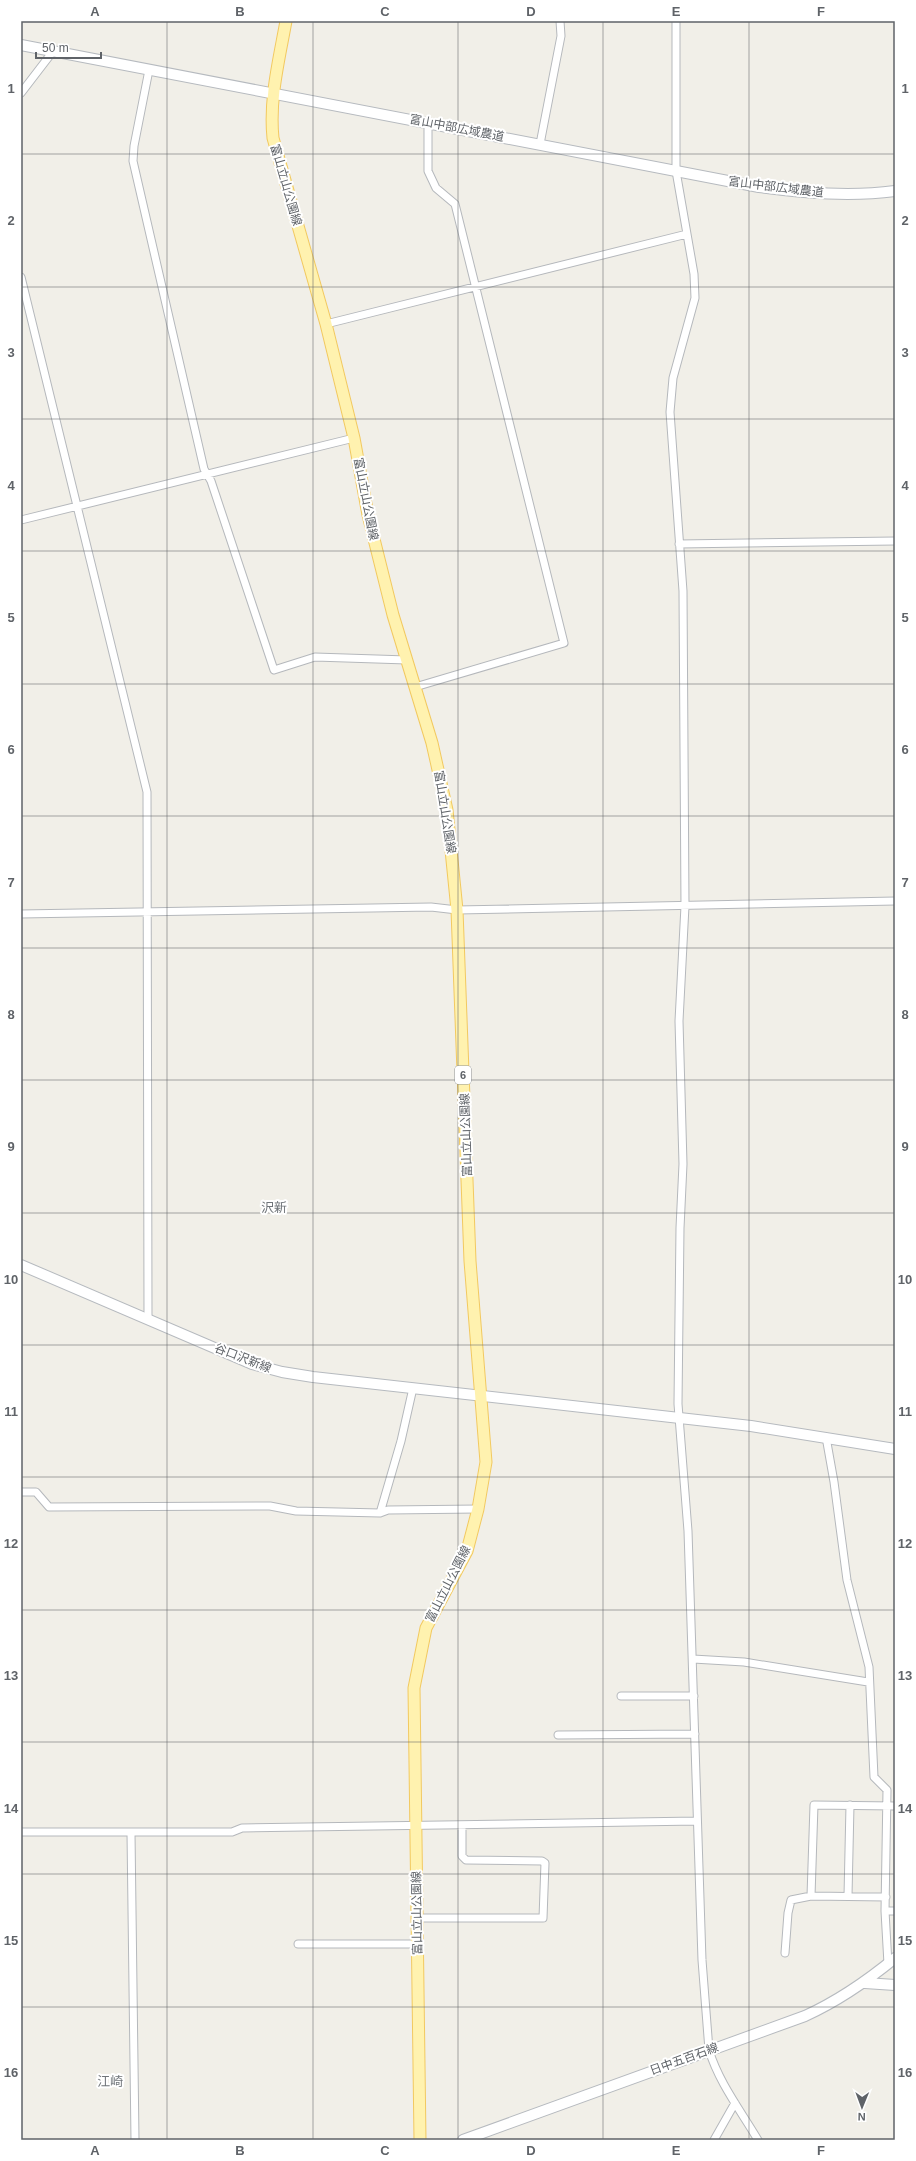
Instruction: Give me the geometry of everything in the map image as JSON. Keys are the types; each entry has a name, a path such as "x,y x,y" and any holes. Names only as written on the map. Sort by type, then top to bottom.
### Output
{"main road":[{"name":"富山立山公園線","path":"286,21 271,119 273,138 326,324 354,438 382,575 432,743 447,810 457,910 470,1261 479,1396 485,1433 486,1462 478,1509 467,1551 426,1628 414,1688 420,2140"}],"street":[{"path":"540,144 561,36 560,21"},
{"path":"676,21 676,171 694,274 695,298 673,378 670,412 683,591 685,906 678,1021 683,1130 680,1228 679,1418 688,1531 702,1960 709,2050 712,2060 735,2103 758,2140"},
{"name":"富山中部広域農道","path":"21,45 54,50 150,70 428,122 759,187 798,192 851,194 895,191"},
{"path":"21,93 54,50"},
{"path":"150,70 134,146 133,161 204,469 211,481 274,670 316,657 407,660"},
{"path":"415,687 564,643 455,204 436,188 428,171 428,122"},
{"path":"326,324 687,234"},
{"path":"21,277 147,792 148,1319"},
{"path":"21,520 354,438"},
{"path":"679,544 895,541"},
{"path":"21,914 431,907 457,910 895,901"},
{"name":"谷口沢新線","path":"21,1265 252,1364 282,1372 679,1418 826,1437 895,1449"},
{"path":"380,1513 401,1441 413,1388"},
{"path":"826,1437 834,1482 847,1580 869,1667 868,1682 874,1777 887,1790 885,1911 891,1961"},
{"path":"21,1492 36,1492 49,1507 270,1506 296,1511 380,1513 388,1510 478,1509"},
{"path":"693,1659 744,1662 868,1682"},
{"path":"621,1696 694,1696"},
{"path":"558,1735 695,1734"},
{"path":"811,1896 814,1805 895,1806"},
{"path":"848,1896 850,1805"},
{"path":"21,1832 232,1832 242,1828 697,1821"},
{"path":"417,1918 543,1918 545,1863 542,1861 466,1860 462,1856 462,1825"},
{"path":"131,1833 135,2140"},
{"path":"785,1953 788,1913 791,1900 811,1896 886,1897"},
{"path":"885,1911 895,1911"},
{"path":"298,1944 418,1944"},
{"name":"日中五百石線","path":"462,2140 805,2016 826,2006 865,1983 891,1961"},
{"path":"865,1983 895,1985"},
{"path":"714,2140 735,2103"}],"district":[{"name":"沢新","path":"274,1207"},
{"name":"江崎","path":"110,2081"}]}
